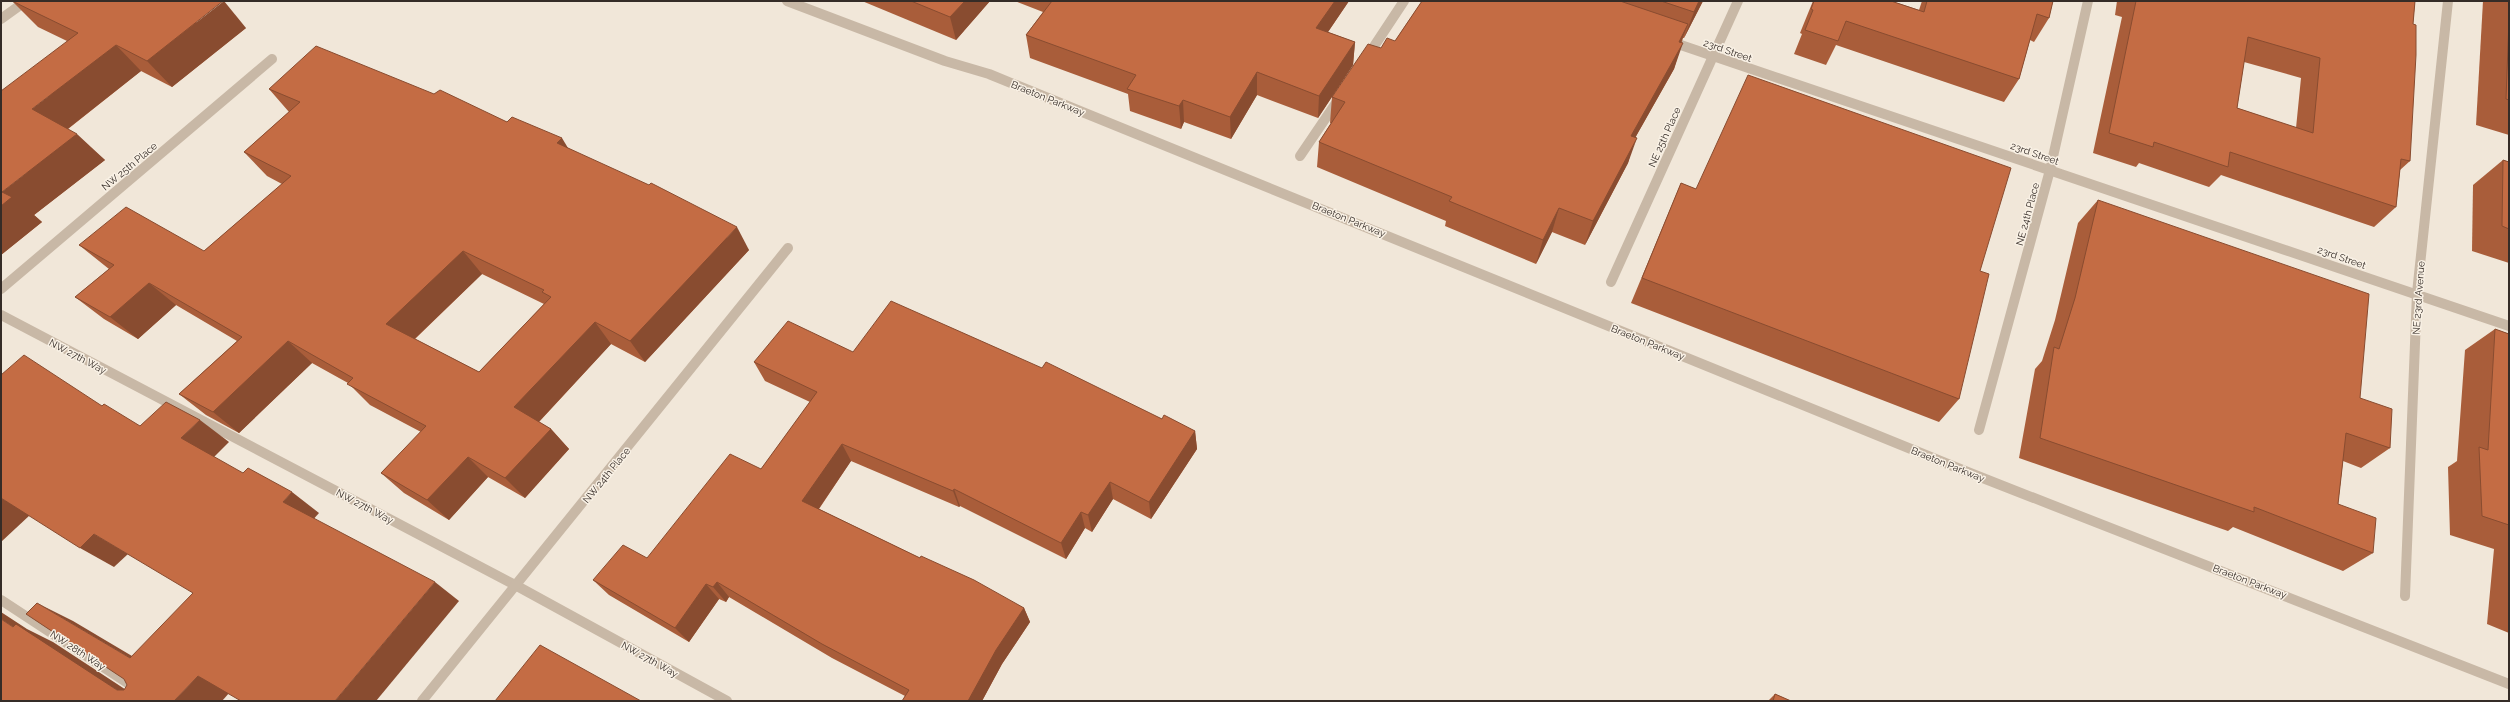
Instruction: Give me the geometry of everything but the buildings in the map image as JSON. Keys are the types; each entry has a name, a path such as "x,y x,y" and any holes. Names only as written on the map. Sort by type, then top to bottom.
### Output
{"street":[{"path":"1,18 26,1"},
{"name":"Braeton Parkway","path":"787,1 945,61 996,77 1278,190 1969,473 2391,635 2509,684"},
{"path":"1361,66 1404,1"},
{"name":"NE 25th Place","path":"1611,282 1738,1"},
{"name":"NE 24th Place","path":"1979,430 2050,170 2088,1"},
{"name":"NE 23rd Avenue","path":"2405,596 2417,294 2448,1"},
{"name":"23rd Street","path":"1659,37 2509,326"},
{"name":"NW 25th Place","path":"1,289 272,59"},
{"path":"1300,156 1343,92"},
{"name":"NW 24th Place","path":"422,701 517,586 788,248"},
{"name":"NW 27th Way","path":"1,315 517,586 727,701"},
{"name":"NW 28th Way","path":"1,600 155,701"}]}
